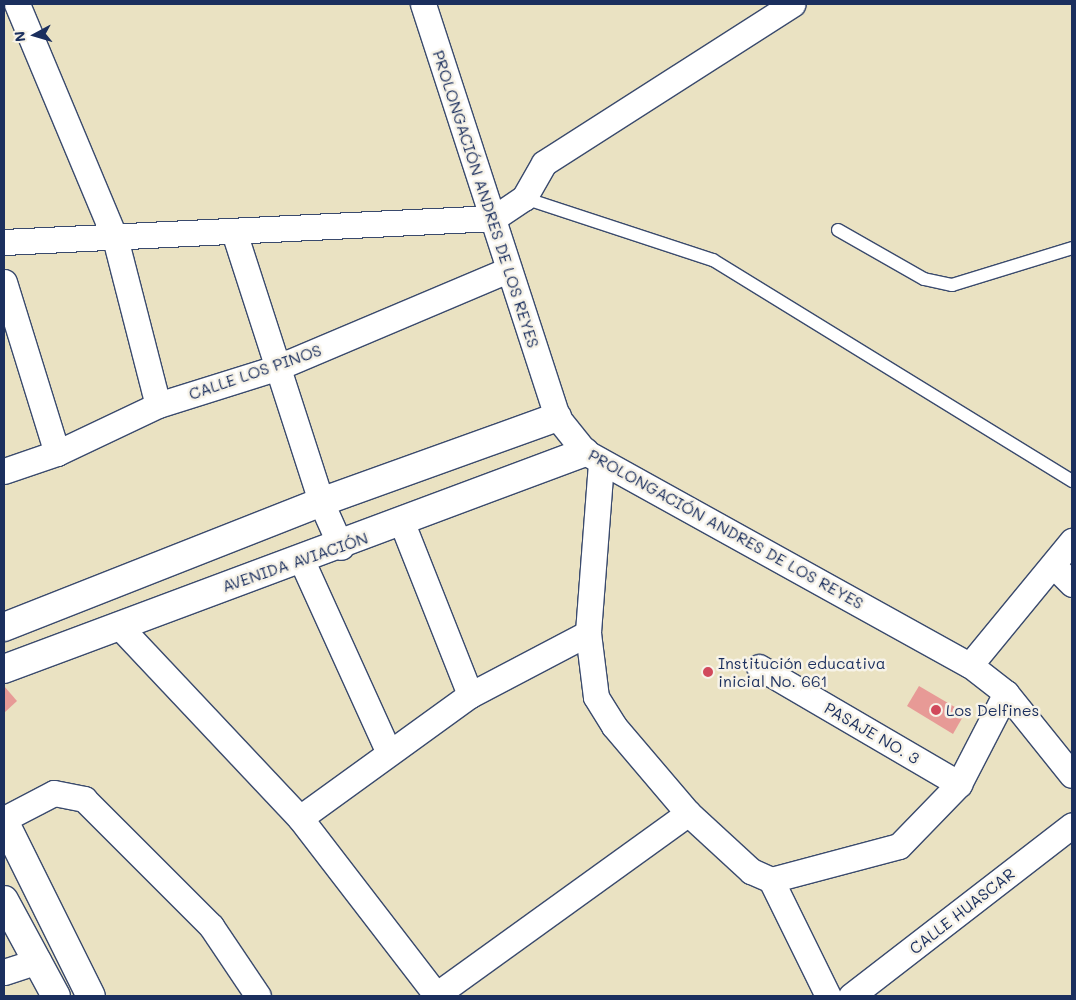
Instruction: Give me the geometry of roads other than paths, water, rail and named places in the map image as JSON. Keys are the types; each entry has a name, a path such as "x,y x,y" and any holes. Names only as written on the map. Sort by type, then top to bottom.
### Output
{"street":[{"path":"17,4 115,238 158,405"},
{"name":"PROLONGACIÓN ANDRES DE LOS REYES","path":"423,4 494,218 506,271 556,417 593,457 970,665 1006,693 1072,775"},
{"path":"4,242 494,218 524,198 544,162 793,4"},
{"path":"234,232 276,368 321,502 341,547"},
{"name":"CALLE LOS PINOS","path":"4,471 56,453 158,405 276,368 506,271"},
{"path":"4,282 56,453"},
{"path":"4,626 321,502 556,417"},
{"path":"593,457 588,632 596,697 614,726 688,813 751,871 771,880 899,846 959,784 1006,693"},
{"name":"AVENIDA AVIACIÓN","path":"4,669 118,625 301,559 341,547 402,523 593,457"},
{"path":"402,523 470,695"},
{"path":"970,665 1055,566 1072,541"},
{"path":"301,559 388,751"},
{"path":"1055,566 1072,584"},
{"path":"118,625 300,818 437,996 688,813"},
{"path":"300,818 388,751 470,695 588,632"},
{"name":"PASAJE NO. 3","path":"759,667 959,784"},
{"path":"91,996 4,820 54,793 84,799 211,926 258,996"},
{"name":"CALLE HUASCAR","path":"851,996 1072,825"},
{"path":"771,880 828,996"},
{"path":"4,900 56,996"},
{"path":"4,972 38,961"}],"lane":[{"path":"524,198 713,260 1072,481"},
{"path":"838,230 924,279 952,285 1072,248"}],"place":[{"name":"Institución educativa inicial No. 661","path":"708,672"},
{"name":"Los Delfines","path":"936,710"}]}
